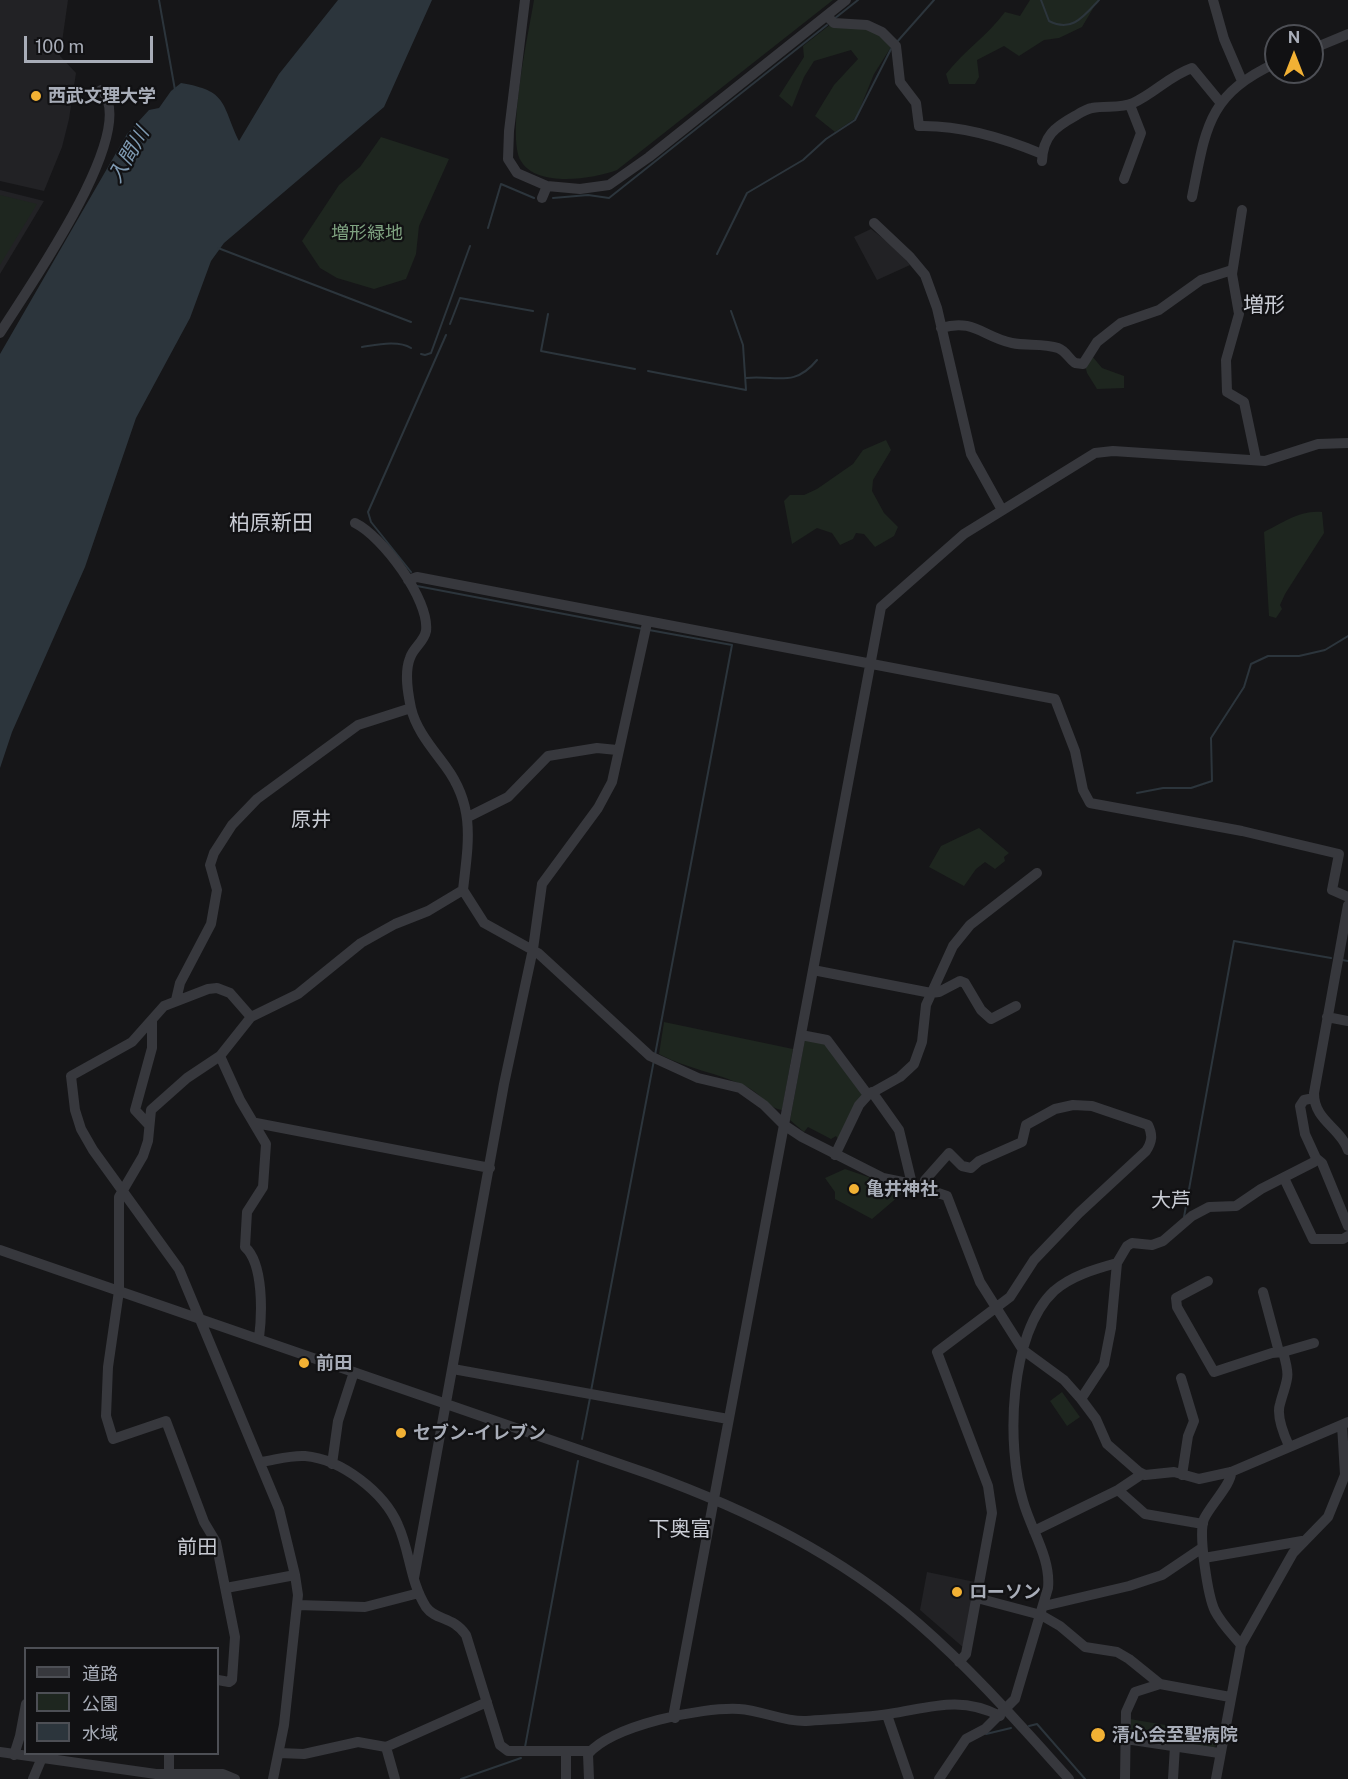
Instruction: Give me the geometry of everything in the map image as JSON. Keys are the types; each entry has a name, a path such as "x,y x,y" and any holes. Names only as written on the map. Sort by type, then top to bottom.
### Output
{"street":[{"path":"525,0 509,130 508,159 517,173 547,186 580,189 609,185 649,157 846,0"},
{"path":"1213,0 1224,39 1242,81"},
{"path":"827,16 834,23 861,23 874,28 896,46 900,82 916,103 919,126 950,127 1008,142 1042,158 1051,131 1070,119 1093,107 1130,105 1156,90 1173,75 1192,68 1220,102"},
{"path":"1324,43 1348,34"},
{"path":"1192,196 1204,136 1220,102 1242,81 1264,69"},
{"path":"0,333 57,244 90,180 109,127 106,96 101,90"},
{"path":"1124,179 1141,133 1130,105"},
{"path":"542,198 547,186"},
{"path":"1242,210 1232,270 1239,314 1226,360 1225,388 1244,402 1256,459"},
{"path":"874,223 910,257 925,275 941,328 971,454 1002,510"},
{"path":"941,328 952,324 969,325 1011,342 1056,347 1075,363 1083,364 1097,342 1121,323 1159,310 1201,280 1232,270"},
{"path":"675,1718 674,1712 728,1419 881,607 964,534 1087,456 1104,451 1275,459 1318,444 1348,443"},
{"path":"355,523 391,555 408,580 425,619 426,630 410,658 407,671 411,708 415,721 448,769 464,800 468,817 463,890 484,923 533,949 653,1058 698,1078 740,1088 764,1105 784,1125 835,1155 883,1178 917,1185 947,1196 980,1282 1023,1350 1064,1380 1096,1419 1107,1444 1142,1474"},
{"path":"408,580 417,578 646,627 870,663 1055,699 1075,751 1083,790 1090,803 1242,831 1339,854 1332,890 1348,897"},
{"path":"414,1578 533,949 542,884 607,792 646,627"},
{"path":"176,1000 180,983 211,924 217,890 210,865 214,853 232,825 257,799 358,725 411,708"},
{"path":"468,817 508,797 548,756 597,748 617,750"},
{"path":"835,1155 852,1114 870,1094 900,1077 914,1064 922,1042 924,1012 953,946 962,934 1037,873"},
{"path":"219,1680 230,1683 233,1672 235,1637 226,1588 216,1542 204,1522 166,1421 114,1439 106,1416 108,1367 119,1291 119,1212 122,1190 143,1155 148,1141 151,1110 157,1102 187,1078 220,1056 251,1017 298,994 361,943 395,924 428,911 463,890"},
{"path":"1348,904 1314,1098 1325,1123 1344,1137 1348,1150"},
{"path":"813,970 931,993 939,992 956,983 965,983 981,1010 991,1019 1016,1006"},
{"path":"251,1017 236,998 217,988 176,1000 164,1006 152,1021 118,1052 71,1076 75,1110 81,1129 179,1269 279,1509 295,1575 297,1605 279,1753 273,1779"},
{"path":"1327,1017 1348,1021"},
{"path":"149,1125 135,1110 152,1048 152,1021"},
{"path":"801,1035 826,1040 898,1130 917,1185"},
{"path":"220,1056 240,1100 256,1123 266,1144 263,1187 247,1212 244,1230 245,1247 252,1253 261,1297 259,1338"},
{"path":"1314,1098 1304,1100 1300,1106 1300,1116 1305,1134 1316,1158 1322,1162 1348,1226"},
{"path":"917,1185 925,1180 949,1153 962,1166 971,1168 979,1161 1022,1142 1026,1125 1064,1106 1092,1106 1148,1125 1152,1137 1146,1151 1066,1226 1034,1260 1014,1292 937,1352 988,1486 992,1523 966,1654 959,1662"},
{"path":"256,1123 490,1168"},
{"path":"1081,1399 1104,1364 1111,1328 1117,1263 1127,1246 1152,1245 1162,1241 1192,1216 1209,1207 1236,1206 1261,1189 1306,1167 1316,1158"},
{"path":"1284,1178 1313,1239 1343,1239 1348,1236"},
{"path":"0,1250 259,1338 714,1498 771,1524 843,1567 919,1624 959,1662 1003,1713 1069,1779"},
{"path":"939,1779 966,1739 985,1729 1015,1699 1042,1610 1050,1575 1022,1500 1013,1439 1016,1377 1023,1350 1044,1304 1054,1291 1068,1281 1097,1268 1117,1263"},
{"path":"1208,1281 1176,1298 1175,1302 1209,1369 1214,1372 1314,1343"},
{"path":"1263,1292 1288,1371 1288,1384 1279,1404 1289,1446"},
{"path":"453,1369 728,1419"},
{"path":"332,1464 338,1421 354,1372"},
{"path":"1180,1378 1194,1421 1188,1436 1182,1475"},
{"path":"1034,1530 1118,1490 1142,1474 1173,1472 1199,1479 1231,1472 1345,1424 1345,1474 1328,1517 1302,1541 1240,1645 1216,1779"},
{"path":"260,1462 305,1456 332,1464 355,1478 390,1511 399,1525 419,1593 428,1609 458,1624 466,1635 500,1746 508,1751 590,1751 627,1730 675,1718 739,1709 803,1721 887,1715 946,1703 1003,1713"},
{"path":"1231,1472 1229,1484 1218,1495 1203,1524 1203,1553 1214,1609 1240,1645"},
{"path":"1118,1490 1146,1514 1203,1524"},
{"path":"977,1598 1042,1610 1162,1575 1203,1553 1302,1541"},
{"path":"226,1588 295,1575"},
{"path":"297,1605 365,1607 419,1593"},
{"path":"1042,1610 1085,1647 1117,1652 1160,1684 1230,1697"},
{"path":"1125,1779 1126,1712 1129,1702 1135,1692 1160,1684"},
{"path":"279,1753 304,1754 358,1742 386,1747 487,1702"},
{"path":"14,1755 24,1715"},
{"path":"887,1715 909,1779"},
{"path":"1126,1739 1219,1753"},
{"path":"1173,1779 1175,1746"},
{"path":"386,1747 395,1779"},
{"path":"566,1751 566,1779"},
{"path":"589,1779 588,1754 590,1751"},
{"path":"0,1752 41,1760 169,1774 223,1774 235,1779"},
{"path":"169,1755 169,1774"},
{"path":"33,1779 41,1760"}],"shaded area":[{"name":"西武文理大学","path":"0,0 68,0 60,56 76,73 62,147 44,191 0,181"},
{"path":"0,190 44,201 0,274"},
{"path":"871,229 899,251 910,265 877,280 854,237"},
{"path":"927,1572 975,1582 964,1648 920,1610"}],"green space":[{"path":"534,0 833,0 617,170 594,176 566,179 539,175 529,170 521,161 517,148 517,107"},
{"path":"1030,0 1098,0 1082,27 1059,38 1044,40 1019,56 1004,46 977,60 979,77 975,84 949,84 946,74 960,58 1005,12 1020,16"},
{"path":"831,24 874,29 891,47 874,74 856,118 835,132 815,116 834,85 858,59 851,50 814,61 804,77 792,107 779,96 804,57 803,46"},
{"name":"増形緑地","path":"381,137 449,159 419,226 416,254 406,279 374,289 337,278 320,268 302,241 339,185 360,167"},
{"path":"0,195 37,204 0,265"},
{"path":"1092,356 1102,368 1124,376 1124,388 1097,389 1085,365"},
{"path":"886,440 891,450 873,480 872,491 884,513 898,527 894,536 875,547 864,534 856,533 853,539 840,545 832,533 817,528 792,544 784,501 790,495 804,495 817,489 853,464 863,450"},
{"path":"1322,512 1324,533 1285,594 1280,605 1282,609 1276,618 1269,616 1264,532 1299,515"},
{"path":"979,828 1009,853 1004,857 1005,861 995,869 985,862 976,869 964,886 929,867 941,846"},
{"path":"664,1022 793,1049 782,1110 772,1106 747,1087 659,1054"},
{"path":"805,1039 824,1041 865,1094 838,1139 836,1136 831,1139 808,1127 804,1132 790,1120"},
{"path":"845,1169 906,1190 872,1219 835,1199 835,1192 825,1178"},
{"path":"1062,1392 1080,1417 1067,1426 1050,1401"},
{"path":"1130,1719 1218,1734 1216,1746 1212,1749 1133,1736 1129,1730"}],"water":[{"name":"入間川","path":"338,0 432,0 384,107 224,243 211,261 190,318 136,418 85,567 12,732 0,768 0,354 127,134 149,110 159,108 171,91 181,83 196,86 207,90 221,101 239,141 279,74"}],"waterway":[{"path":"159,0 175,90"},
{"path":"834,19 858,0"},
{"path":"896,43 934,0"},
{"path":"1041,0 1049,21 1064,25 1077,21 1099,0"},
{"path":"553,198 588,195 609,198 827,25"},
{"path":"717,254 747,193 803,160 826,139 855,120 891,49"},
{"path":"488,228 501,184 534,198"},
{"path":"421,354 431,353 470,246"},
{"path":"218,248 411,322"},
{"path":"450,324 460,298 533,311"},
{"path":"648,371 746,390 743,345 731,311"},
{"path":"548,314 541,351 635,369"},
{"path":"411,572 371,522 368,512 446,335"},
{"path":"362,347 400,344 411,348"},
{"path":"746,378 793,377 809,369 817,360"},
{"path":"417,586 643,629"},
{"path":"649,630 732,645 655,1055"},
{"path":"1137,793 1163,788 1191,788 1212,781 1211,738 1244,687 1251,664 1268,656 1299,656 1325,650 1348,636"},
{"path":"1184,1217 1234,941 1331,958"},
{"path":"1342,960 1348,961"},
{"path":"591,1391 654,1060"},
{"path":"582,1439 590,1398"},
{"path":"525,1747 578,1461"},
{"path":"1029,1726 1037,1724 1085,1779"},
{"path":"986,1734 1011,1728"},
{"path":"461,1779 521,1758"}],"place":[{"name":"西武文理大学","path":"36,96"},
{"name":"亀井神社","path":"854,1189"},
{"name":"前田","path":"304,1363"},
{"name":"セブン-イレブン","path":"401,1433"},
{"name":"ローソン","path":"957,1592"},
{"name":"清心会至聖病院","path":"1098,1735"}],"district":[{"name":"増形","path":"1264,306"},
{"name":"柏原新田","path":"271,524"},
{"name":"原井","path":"311,820"},
{"name":"大芦","path":"1171,1201"},
{"name":"下奥富","path":"680,1530"},
{"name":"前田","path":"197,1548"}]}
